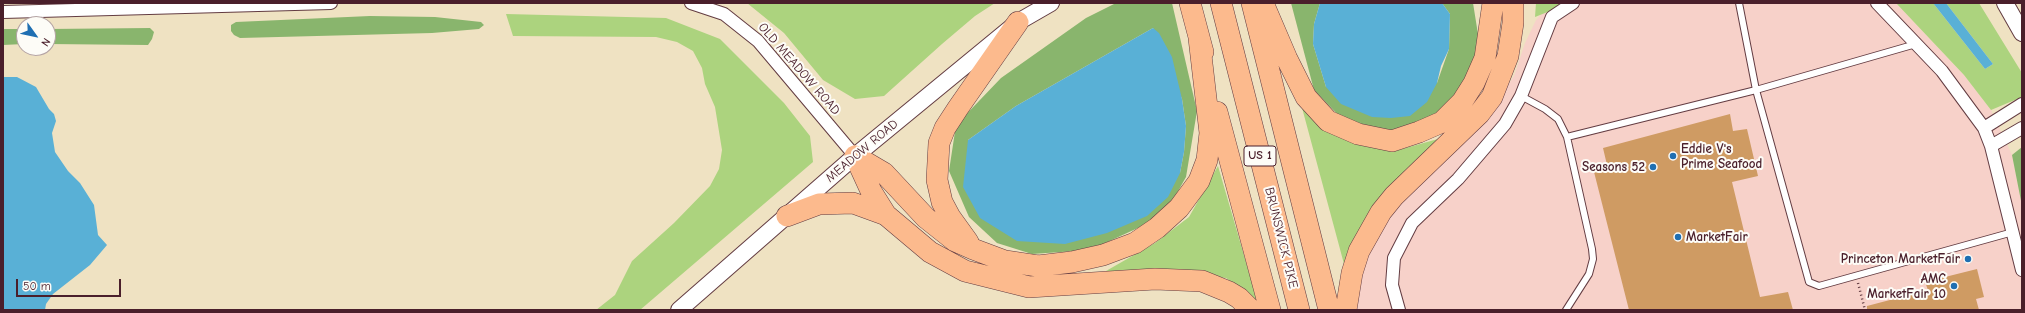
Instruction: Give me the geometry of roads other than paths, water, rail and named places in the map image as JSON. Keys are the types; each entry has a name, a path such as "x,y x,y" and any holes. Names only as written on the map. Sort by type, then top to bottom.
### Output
{"highway":[{"path":"1190,3 1232,169 1270,310"},
{"name":"BRUNSWICK PIKE","path":"1221,3 1299,310"},
{"name":"US 1","path":"1252,3 1329,310"},
{"path":"1263,3 1287,60 1306,97 1328,121 1358,134 1378,139 1392,140 1418,132 1442,122 1462,102 1474,83 1485,58 1493,3"},
{"path":"1479,3 1482,15 1485,58"},
{"path":"1346,310 1352,273 1359,251 1381,212 1394,196 1479,114 1492,97 1508,56 1513,23 1513,3"},
{"path":"973,249 950,218 942,202 937,180 939,143 945,128 1018,22"},
{"path":"855,156 884,173 926,218 955,241 973,249 1005,261 1038,266 1072,262 1104,255 1135,243 1157,228 1179,208 1199,181 1206,160 1210,133 1199,38"},
{"path":"855,156 871,191 886,215 930,252 965,271 1028,287 1155,279 1202,281 1229,292 1239,298 1251,310"},
{"path":"787,216 819,204 833,203 854,203 886,215"}],"street":[{"path":"9,9 331,3"},
{"name":"OLD MEADOW ROAD","path":"691,3 724,14 758,41 855,156"},
{"name":"MEADOW ROAD","path":"679,310 855,156 1018,22 1052,3"},
{"path":"1399,310 1392,285 1394,258 1412,223 1458,179 1505,124 1521,96 1552,17 1573,3"},
{"path":"1877,3 1918,44 1946,76 1984,128 1991,146 2022,270"},
{"path":"2005,3 2022,33"},
{"path":"1984,128 2022,104"},
{"path":"1991,146 2022,128"}],"lane":[{"path":"1739,3 1756,90 1809,282 1819,286 2013,232"},
{"path":"1567,137 1756,90 1918,44"},
{"path":"1521,96 1545,109 1558,119 1567,137 1592,248 1593,259 1589,274 1566,310"}],"water":[{"path":"1320,3 1442,3 1450,14 1449,49 1441,66 1437,83 1427,102 1410,116 1391,118 1372,117 1341,104 1326,87 1313,44 1314,24"},
{"path":"1933,3 1946,3 1993,64 1985,69"},
{"path":"1153,28 1159,33 1172,57 1182,99 1186,126 1184,152 1180,173 1168,197 1147,216 1107,233 1065,244 1017,241 980,218 963,187 968,140 1016,106"},
{"path":"3,77 17,77 36,87 49,109 54,114 56,121 52,133 55,152 68,171 80,183 94,205 98,235 107,245 90,265 53,294 46,304 45,310 3,310"}],"place":[{"name":"Eddie V's Prime Seafood","path":"1673,156"},
{"name":"Seasons 52","path":"1653,167"},
{"name":"MarketFair","path":"1678,237"},
{"name":"Princeton MarketFair","path":"1968,259"},
{"name":"AMC MarketFair 10","path":"1954,286"}]}
